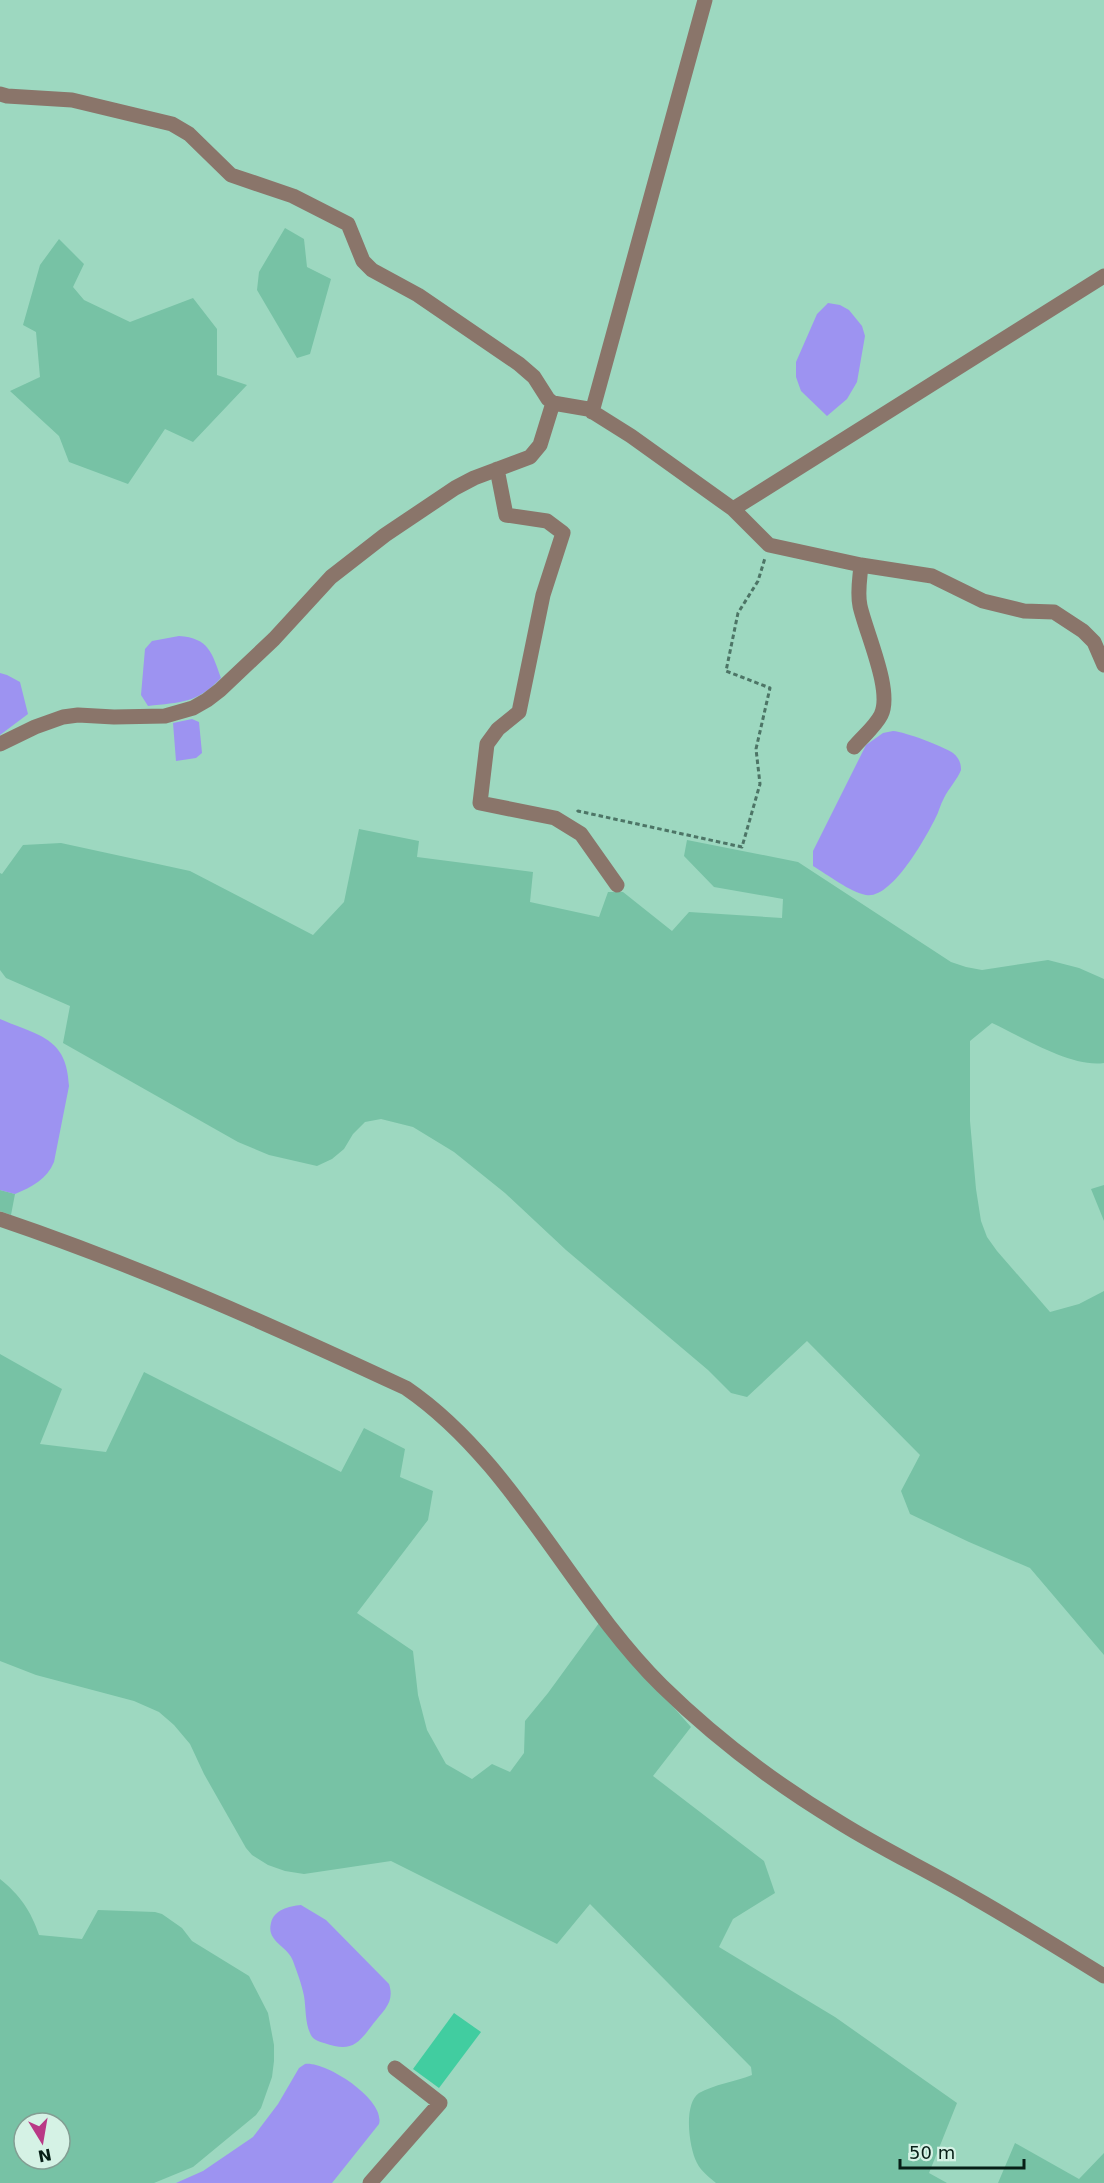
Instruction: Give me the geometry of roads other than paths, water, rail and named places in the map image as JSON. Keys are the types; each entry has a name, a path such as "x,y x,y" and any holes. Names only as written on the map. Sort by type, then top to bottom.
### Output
{"street":[{"path":"592,412 705,0"},
{"path":"0,94 82,102 178,127 189,134 231,175 293,196 348,224 363,261 372,270 418,295 519,364 534,377 548,399 554,403 588,409 631,436 733,509 769,545 861,565 932,576 983,601 1024,611 1049,611 1059,614 1094,642 1104,665"},
{"path":"733,509 1104,276"},
{"path":"0,744 35,727 63,717 78,715 165,716 193,708 207,700 274,639 331,577 438,498 474,478 522,462 536,452 554,403"},
{"path":"497,469 506,515 547,521 563,533 543,595 519,711 498,729 487,744 480,803 555,818 581,834 617,885"},
{"path":"854,747 881,715 884,700 880,671 858,592 861,565"},
{"path":"0,1219 135,1269 226,1306 406,1388 444,1417 485,1462 548,1542 608,1626 634,1657 718,1736 760,1769 839,1822 974,1897 1104,1976"},
{"path":"370,2183 440,2103 395,2068"}]}
